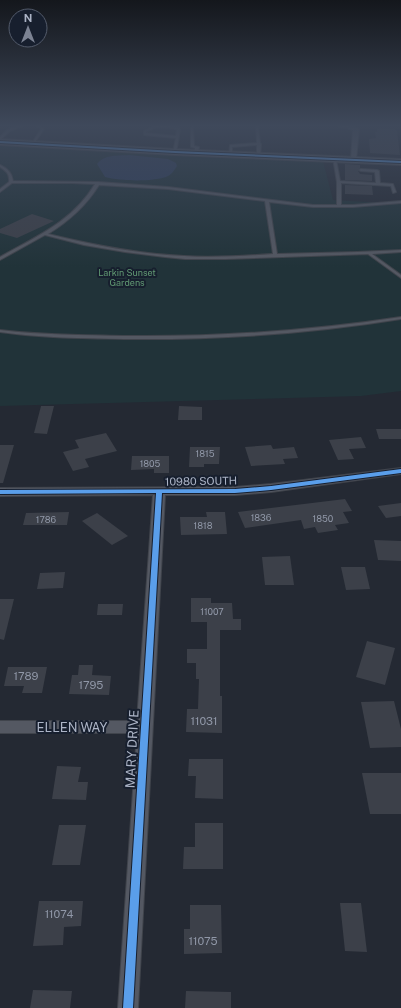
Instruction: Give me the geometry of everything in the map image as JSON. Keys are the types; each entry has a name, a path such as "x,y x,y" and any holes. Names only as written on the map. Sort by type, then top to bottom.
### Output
{"street":[{"name":"10980 SOUTH","path":"0,492 212,492 271,488 401,471"},
{"name":"MARY DRIVE","path":"128,1008 159,492"},
{"name":"ELLEN WAY","path":"0,727 145,727"}],"lane":[{"path":"9,173 11,182"},
{"path":"337,173 339,182 339,206"},
{"path":"377,173 378,184"},
{"path":"0,192 11,182 98,183 184,190 299,205 339,206 401,202"},
{"path":"339,182 392,185 394,192"},
{"path":"0,259 44,234 75,214 89,200 98,183"},
{"path":"267,201 275,255"},
{"path":"44,234 96,247 149,255 206,258 275,255 370,254 401,251"},
{"path":"370,254 401,277"},
{"path":"0,331 41,335 196,337 322,329 401,318"}],"green space":[{"name":"Larkin Sunset Gardens","path":"0,173 326,173 333,200 401,204 401,391 361,396 0,406"}],"water":[{"path":"103,173 172,173 166,177 152,180 105,177"}],"building":[{"path":"345,173 372,175 372,181 345,180"},
{"path":"345,185 372,186 373,195 345,194"},
{"path":"32,214 54,221 17,238 0,233 0,229"},
{"path":"41,406 54,406 47,434 34,433"},
{"path":"179,406 202,407 202,420 178,420"},
{"path":"376,429 401,429 401,439 379,439"},
{"path":"106,433 117,451 85,459 89,467 73,471 63,452 79,448 75,440"},
{"path":"361,437 366,448 349,449 354,459 338,460 329,440"},
{"path":"0,445 14,445 3,483 0,483"},
{"path":"271,445 273,449 294,447 298,458 283,459 285,464 251,466 245,447"},
{"path":"190,447 220,447 219,464 204,464 204,467 189,467"},
{"path":"132,456 169,456 169,473 154,473 154,469 131,470"},
{"path":"345,499 352,511 343,512 349,523 335,525 338,530 318,533 315,527 304,529 301,520 245,528 238,512"},
{"path":"401,503 401,516 386,518 378,506"},
{"path":"69,512 67,525 23,525 26,513"},
{"path":"206,512 225,512 227,534 181,535 180,517 207,517"},
{"path":"97,513 128,536 112,545 82,521"},
{"path":"374,540 401,541 401,561 378,560"},
{"path":"290,556 294,585 265,585 262,557"},
{"path":"341,567 365,567 370,589 346,590"},
{"path":"65,572 63,588 37,589 40,573"},
{"path":"191,598 211,598 211,603 232,603 233,619 241,619 241,630 220,630 220,696 222,696 222,733 186,732 187,709 198,709 199,679 196,679 196,663 187,663 187,649 207,649 207,622 191,622"},
{"path":"0,599 14,599 4,640 0,639"},
{"path":"98,604 123,604 122,615 97,615"},
{"path":"367,641 395,648 385,685 356,677"},
{"path":"79,665 93,665 92,675 111,676 109,695 69,694 72,675 78,675"},
{"path":"8,667 47,667 42,693 22,693 24,686 4,686"},
{"path":"394,701 401,729 401,747 370,748 361,702"},
{"path":"189,759 223,759 223,799 195,798 196,776 188,776"},
{"path":"57,766 81,767 78,782 88,782 86,800 52,799"},
{"path":"362,773 401,773 401,814 370,814"},
{"path":"195,823 223,823 223,869 183,869 184,847 195,847"},
{"path":"59,825 86,825 80,865 52,865"},
{"path":"39,901 83,901 81,926 64,927 63,945 33,946"},
{"path":"340,903 361,903 367,952 345,951"},
{"path":"190,905 221,905 222,953 184,954 184,929 190,929"},
{"path":"33,990 72,991 70,1008 30,1008"},
{"path":"186,991 231,992 231,1008 185,1008"}],"cycle path":[{"path":"0,492 235,491 271,488 401,471"},
{"path":"128,1008 159,492"}]}
